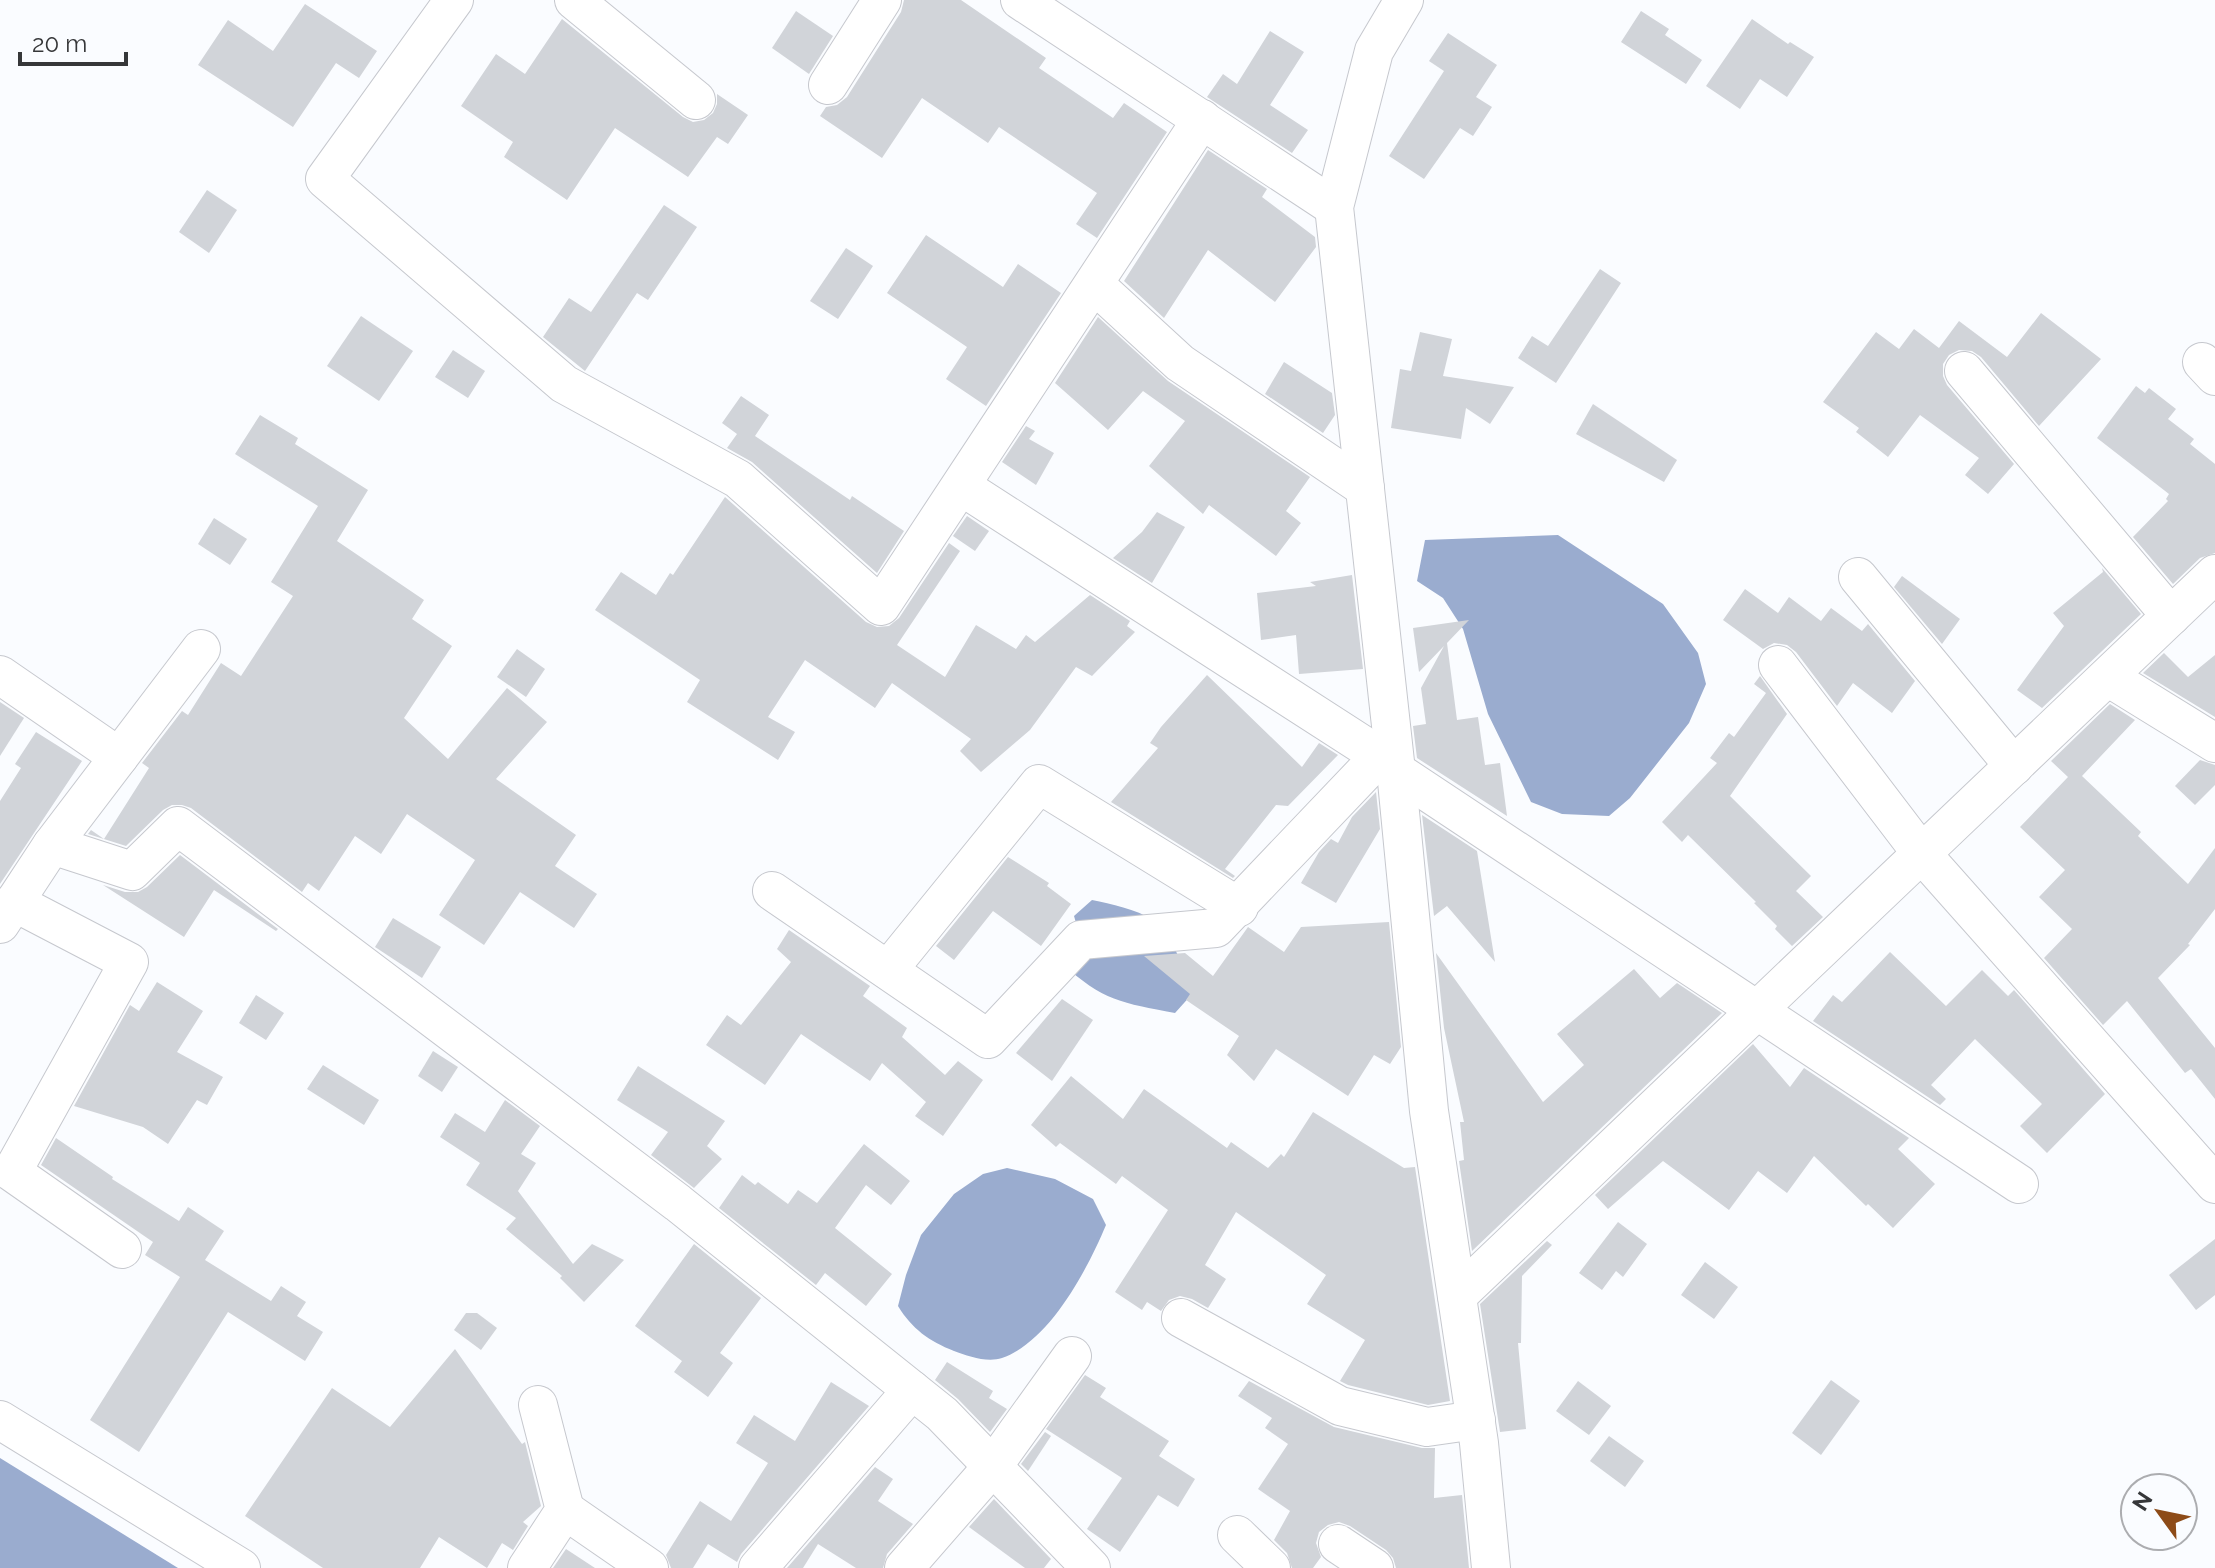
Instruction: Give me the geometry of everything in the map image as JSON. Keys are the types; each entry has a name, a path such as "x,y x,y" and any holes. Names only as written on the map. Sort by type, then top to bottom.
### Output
{"street":[{"path":"454,0 325,179 564,384 738,479 881,606 1202,119"},
{"path":"574,0 696,100"},
{"path":"828,85 882,0"},
{"path":"1020,0 1334,207"},
{"path":"1404,0 1374,51 1334,207 1365,488 1388,764 1429,1111 1476,1420 1491,1568"},
{"path":"1094,284 1180,363 1365,488"},
{"path":"1964,371 2171,616"},
{"path":"961,486 1388,764 2019,1184"},
{"path":"1457,1296 2215,574"},
{"path":"1858,577 2014,766"},
{"path":"122,1249 12,1172 129,962 7,913 52,845 201,649"},
{"path":"1778,665 1922,854 2215,1184"},
{"path":"0,675 119,757"},
{"path":"2108,677 2215,743"},
{"path":"772,891 988,1039 1081,940 1216,928 1388,764"},
{"path":"888,970 1039,784 1239,907"},
{"path":"52,845 132,871 178,826 678,1203 942,1414 1091,1568"},
{"path":"1181,1318 1340,1406 1427,1427 1476,1420"},
{"path":"904,1568 993,1466 1072,1356"},
{"path":"758,1568 912,1390"},
{"path":"538,1405 565,1510 649,1568"},
{"path":"0,1420 241,1568"},
{"path":"527,1568 565,1510"},
{"path":"1237,1535 1271,1568"},
{"path":"1338,1544 1374,1568"}],"water":[{"path":"1558,535 1663,604 1698,653 1706,684 1689,723 1630,798 1609,816 1562,814 1531,802 1488,714 1463,629 1443,598 1417,581 1425,540"},
{"path":"1092,900 1139,913 1153,920 1166,933 1193,993 1175,1013 1102,993 1062,963 1081,940 1074,916"},
{"path":"1007,1168 1055,1179 1093,1199 1106,1225 1065,1302 1036,1336 1002,1358 971,1357 929,1338 915,1328 898,1306 921,1235 954,1194 983,1174"},
{"path":"0,1458 178,1568 0,1568"}],"building":[{"path":"904,0 961,0 1046,58 1039,68 1113,118 1124,103 1167,132 1097,238 1076,224 1097,193 999,127 988,143 922,98 882,158 820,116 826,107 837,105 847,97 901,12"},
{"path":"305,4 377,51 359,78 336,63 293,127 198,65 228,20 273,51"},
{"path":"796,11 833,36 809,74 772,48"},
{"path":"1641,11 1669,29 1665,35 1702,60 1686,84 1621,42"},
{"path":"562,19 683,117 693,122 704,120 713,113 717,94 748,115 728,144 717,137 688,177 615,128 567,200 504,157 513,142 461,106 496,54 525,74"},
{"path":"1752,19 1788,44 1790,42 1814,57 1787,97 1760,79 1740,109 1706,86"},
{"path":"1270,31 1304,52 1270,105 1308,130 1292,153 1207,97 1223,74 1237,84"},
{"path":"1448,33 1497,65 1476,97 1492,107 1473,136 1460,128 1424,179 1389,156 1444,71 1429,61"},
{"path":"1208,150 1267,189 1262,197 1315,237 1316,247 1275,302 1208,250 1164,318 1124,281"},
{"path":"207,190 237,210 209,253 179,232"},
{"path":"664,205 697,227 648,300 637,293 585,371 543,337 569,298 591,312"},
{"path":"926,235 1003,287 1018,264 1061,293 986,406 946,379 967,347 887,293"},
{"path":"846,248 873,266 838,319 810,301"},
{"path":"1600,269 1621,283 1556,383 1518,358 1532,336 1548,346"},
{"path":"2041,313 2101,359 2039,426 1981,357 1972,351 1959,350 1949,355 1943,364 1947,385 2014,464 1988,494 1965,475 1979,458 1920,415 1888,457 1856,432 1859,428 1823,402 1876,332 1899,349 1914,329 1939,348 1959,321 2007,357"},
{"path":"361,316 413,351 379,401 327,366"},
{"path":"1098,317 1168,381 1310,477 1286,511 1301,523 1276,556 1209,505 1203,514 1149,466 1185,421 1143,391 1108,430 1055,383"},
{"path":"1420,332 1452,339 1443,376 1514,387 1490,424 1466,408 1461,439 1391,428 1400,369 1411,371"},
{"path":"453,350 485,371 468,398 435,377"},
{"path":"1284,362 1332,393 1335,415 1323,433 1265,394"},
{"path":"2136,386 2145,393 2149,388 2176,409 2168,419 2194,439 2190,444 2215,464 2215,553 2200,558 2173,584 2133,537 2168,501 2169,494 2097,438"},
{"path":"741,396 769,415 755,436 850,500 852,496 904,531 877,573 752,462 727,448 737,434 722,423"},
{"path":"1593,404 1677,460 1664,482 1576,434"},
{"path":"260,415 298,438 295,444 368,490 337,541 424,600 412,619 452,646 404,718 448,759 507,688 547,722 496,779 576,835 555,866 597,894 574,928 520,892 484,945 439,915 475,860 407,814 381,854 355,836 319,891 308,883 302,892 191,808 182,805 172,805 163,810 126,846 88,834 91,830 104,839 149,768 142,763 182,711 188,715 221,663 241,676 293,596 271,582 318,506 235,454"},
{"path":"1026,426 1035,431 1029,439 1054,453 1036,485 1002,462"},
{"path":"725,497 866,622 877,627 889,626 899,618 949,543 960,551 897,645 945,677 976,625 1016,649 1026,635 1035,642 1090,595 1130,621 1127,626 1135,632 1092,676 1076,667 1030,730 981,772 960,751 971,739 892,683 875,708 805,660 768,717 795,732 778,760 687,702 700,680 595,610 621,572 656,595"},
{"path":"1157,512 1185,527 1152,583 1113,558 1142,532"},
{"path":"967,516 989,531 975,551 953,536"},
{"path":"214,518 247,539 230,565 198,544"},
{"path":"2102,568 2141,614 2042,708 2017,690 2064,626 2053,613 2103,572"},
{"path":"1352,575 1363,669 1299,674 1296,635 1261,640 1257,593 1316,586 1310,582"},
{"path":"1902,576 1960,619 1942,644 1894,587"},
{"path":"1745,589 1778,613 1789,597 1821,621 1831,608 1862,631 1868,624 1915,681 1892,713 1853,683 1837,706 1796,652 1787,645 1774,643 1763,649 1723,620"},
{"path":"1469,620 1447,643 1457,720 1478,717 1485,765 1500,763 1507,816 1417,758 1413,726 1426,724 1421,688 1444,646 1419,672 1413,628"},
{"path":"517,649 545,669 526,697 497,677"},
{"path":"2164,653 2188,677 2215,655 2215,717 2143,673"},
{"path":"1207,675 1302,767 1319,743 1338,755 1288,806 1276,805 1225,869 1235,876 1233,878 1111,802 1158,748 1150,743 1161,727"},
{"path":"1760,676 1787,714 1730,796 1811,876 1796,891 1823,917 1792,946 1756,902 1688,835 1682,842 1662,822 1717,763 1710,758 1729,733 1734,737 1766,693 1754,684"},
{"path":"0,702 24,718 0,756"},
{"path":"2110,704 2135,720 2082,776 2141,832 2138,836 2188,884 2215,848 2215,909 2190,945 2158,978 2215,1048 2215,1099 2191,1069 2185,1073 2127,1001 2103,1025 2044,958 2072,929 2039,897 2065,870 2020,827 2068,777 2051,761"},
{"path":"36,732 82,761 0,884 0,801 21,768 15,764"},
{"path":"2200,760 2215,765 2215,785 2195,805 2175,786"},
{"path":"1376,792 1380,829 1336,903 1301,883 1319,852 1331,839 1338,843 1352,817"},
{"path":"1422,815 1477,851 1495,962 1447,906 1434,916"},
{"path":"180,855 278,929 276,931 214,890 184,937 103,885 125,892 138,892"},
{"path":"1008,857 1049,883 1047,886 1071,904 1041,946 993,911 954,960 936,946"},
{"path":"393,918 441,947 422,978 375,947"},
{"path":"1389,922 1401,1047 1390,1064 1374,1055 1348,1096 1276,1049 1254,1081 1227,1055 1239,1036 1186,1000 1190,994 1144,956 1185,953 1213,976 1248,927 1284,952 1301,927"},
{"path":"789,930 870,986 863,996 907,1028 902,1037 945,1075 958,1061 983,1080 943,1136 915,1116 926,1102 882,1063 870,1081 801,1034 765,1085 706,1045 727,1015 741,1025 791,962 777,949"},
{"path":"1890,952 1946,1006 1982,970 2008,996 2014,990 2105,1094 2047,1153 2020,1126 2042,1104 1975,1039 1931,1085 1946,1099 1940,1105 1813,1021 1833,995 1842,1002"},
{"path":"1436,953 1543,1102 1584,1065 1557,1034 1634,969 1660,998 1677,983 1722,1013 1472,1251 1459,1161 1464,1160 1460,1122 1464,1122 1444,1028"},
{"path":"157,982 203,1011 177,1052 223,1077 207,1105 197,1100 168,1144 143,1127 74,1106 130,1005 139,1011"},
{"path":"256,995 284,1013 266,1040 239,1023"},
{"path":"1062,999 1093,1020 1052,1081 1016,1053"},
{"path":"1753,1044 1790,1087 1804,1068 1909,1138 1898,1149 1935,1184 1893,1228 1814,1156 1787,1193 1758,1171 1729,1210 1663,1161 1608,1209 1595,1195"},
{"path":"433,1051 458,1067 442,1092 418,1076"},
{"path":"323,1065 379,1100 364,1125 307,1089"},
{"path":"638,1066 725,1121 707,1146 722,1159 694,1188 651,1155 668,1132 617,1100"},
{"path":"1071,1076 1123,1119 1144,1089 1227,1148 1231,1142 1268,1168 1281,1154 1284,1157 1313,1112 1404,1168 1415,1167 1450,1401 1428,1405 1340,1381 1365,1340 1307,1304 1326,1275 1236,1212 1205,1265 1226,1279 1208,1308 1180,1296 1169,1300 1161,1311 1147,1302 1142,1310 1115,1292 1168,1210 1122,1176 1116,1184 1060,1143 1056,1147 1031,1125"},
{"path":"505,1100 540,1126 521,1154 536,1163 518,1191 573,1264 592,1244 624,1260 584,1302 560,1278 562,1276 506,1229 516,1218 466,1185 480,1163 440,1137 455,1113 485,1132"},
{"path":"56,1138 112,1179 179,1221 188,1207 224,1231 205,1260 271,1301 281,1286 306,1302 297,1316 323,1332 305,1361 228,1312 139,1452 90,1420 180,1277 145,1255 153,1242 41,1165"},
{"path":"864,1144 910,1181 891,1205 866,1185 835,1228 892,1274 866,1306 825,1273 816,1285 719,1208 742,1175 755,1185 758,1182 788,1204 798,1190 817,1203"},
{"path":"1618,1222 1647,1244 1623,1277 1616,1271 1602,1290 1579,1273"},
{"path":"2215,1239 2215,1295 2196,1310 2169,1275"},
{"path":"1547,1241 1552,1245 1522,1276 1521,1343 1518,1343 1526,1429 1500,1432 1480,1304"},
{"path":"694,1244 761,1298 720,1353 733,1363 708,1397 674,1372 682,1361 635,1326"},
{"path":"1705,1262 1738,1287 1714,1319 1681,1295"},
{"path":"466,1313 477,1313 497,1328 481,1350 454,1330"},
{"path":"455,1349 522,1444 525,1442 541,1506 523,1522 528,1526 513,1550 502,1543 487,1568 439,1537 420,1568 323,1568 245,1516 332,1388 390,1427"},
{"path":"947,1362 993,1391 989,1398 1007,1409 990,1432 935,1380"},
{"path":"1085,1375 1106,1388 1100,1397 1169,1441 1159,1456 1195,1479 1178,1507 1158,1495 1120,1552 1087,1529 1122,1478 1046,1429"},
{"path":"1831,1380 1860,1401 1821,1455 1792,1433"},
{"path":"1249,1381 1334,1427 1422,1448 1435,1448 1434,1498 1462,1495 1469,1568 1396,1568 1386,1550 1339,1522 1319,1532 1316,1543 1321,1557 1313,1568 1292,1568 1287,1553 1274,1540 1290,1511 1258,1489 1288,1444 1265,1428 1272,1418 1238,1396"},
{"path":"1578,1381 1611,1406 1589,1435 1556,1411"},
{"path":"831,1382 869,1406 737,1562 708,1544 693,1568 671,1568 666,1555 700,1501 731,1521 768,1463 736,1443 754,1415 795,1441"},
{"path":"1045,1432 1051,1436 1028,1471 1021,1464"},
{"path":"1609,1436 1644,1461 1625,1487 1590,1461"},
{"path":"875,1467 893,1479 878,1501 913,1524 887,1554 883,1568 856,1568 818,1544 803,1568 787,1568"},
{"path":"994,1499 1051,1559 1044,1568 1025,1568 969,1527"},
{"path":"566,1549 595,1568 553,1568"}]}
